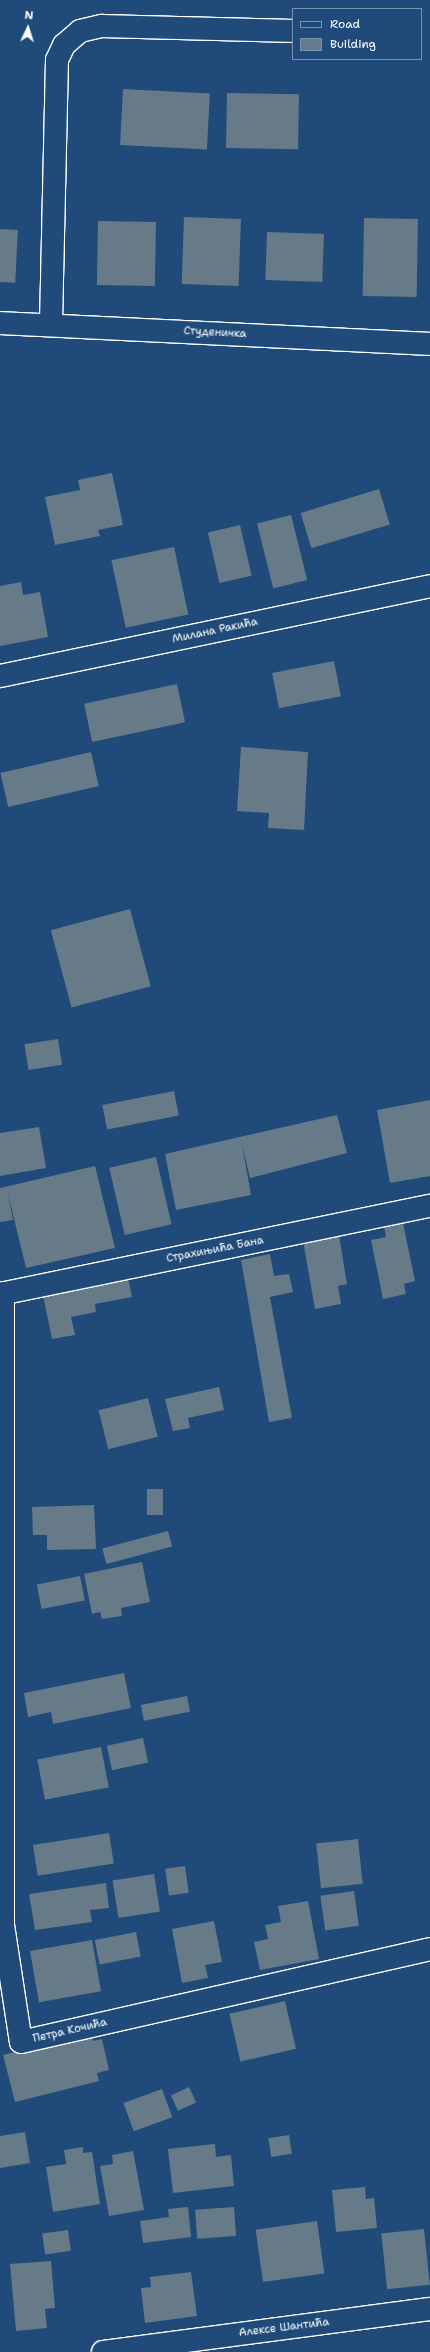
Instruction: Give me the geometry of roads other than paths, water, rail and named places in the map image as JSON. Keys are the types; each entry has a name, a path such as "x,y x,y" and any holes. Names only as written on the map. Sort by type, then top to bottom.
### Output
{"street":[{"path":"51,324 57,60 64,45 80,31 102,26 292,31"},
{"name":"Студеничка","path":"0,323 51,324 430,344"},
{"name":"Милана Ракића","path":"0,676 430,586"},
{"name":"Страхињића Бана","path":"1,1293 430,1206"},
{"name":"Петра Кочића","path":"1,1293 4,1925 21,2042 430,1948"},
{"name":"Алексе Шантића","path":"103,2352 139,2350 430,2309"}]}
